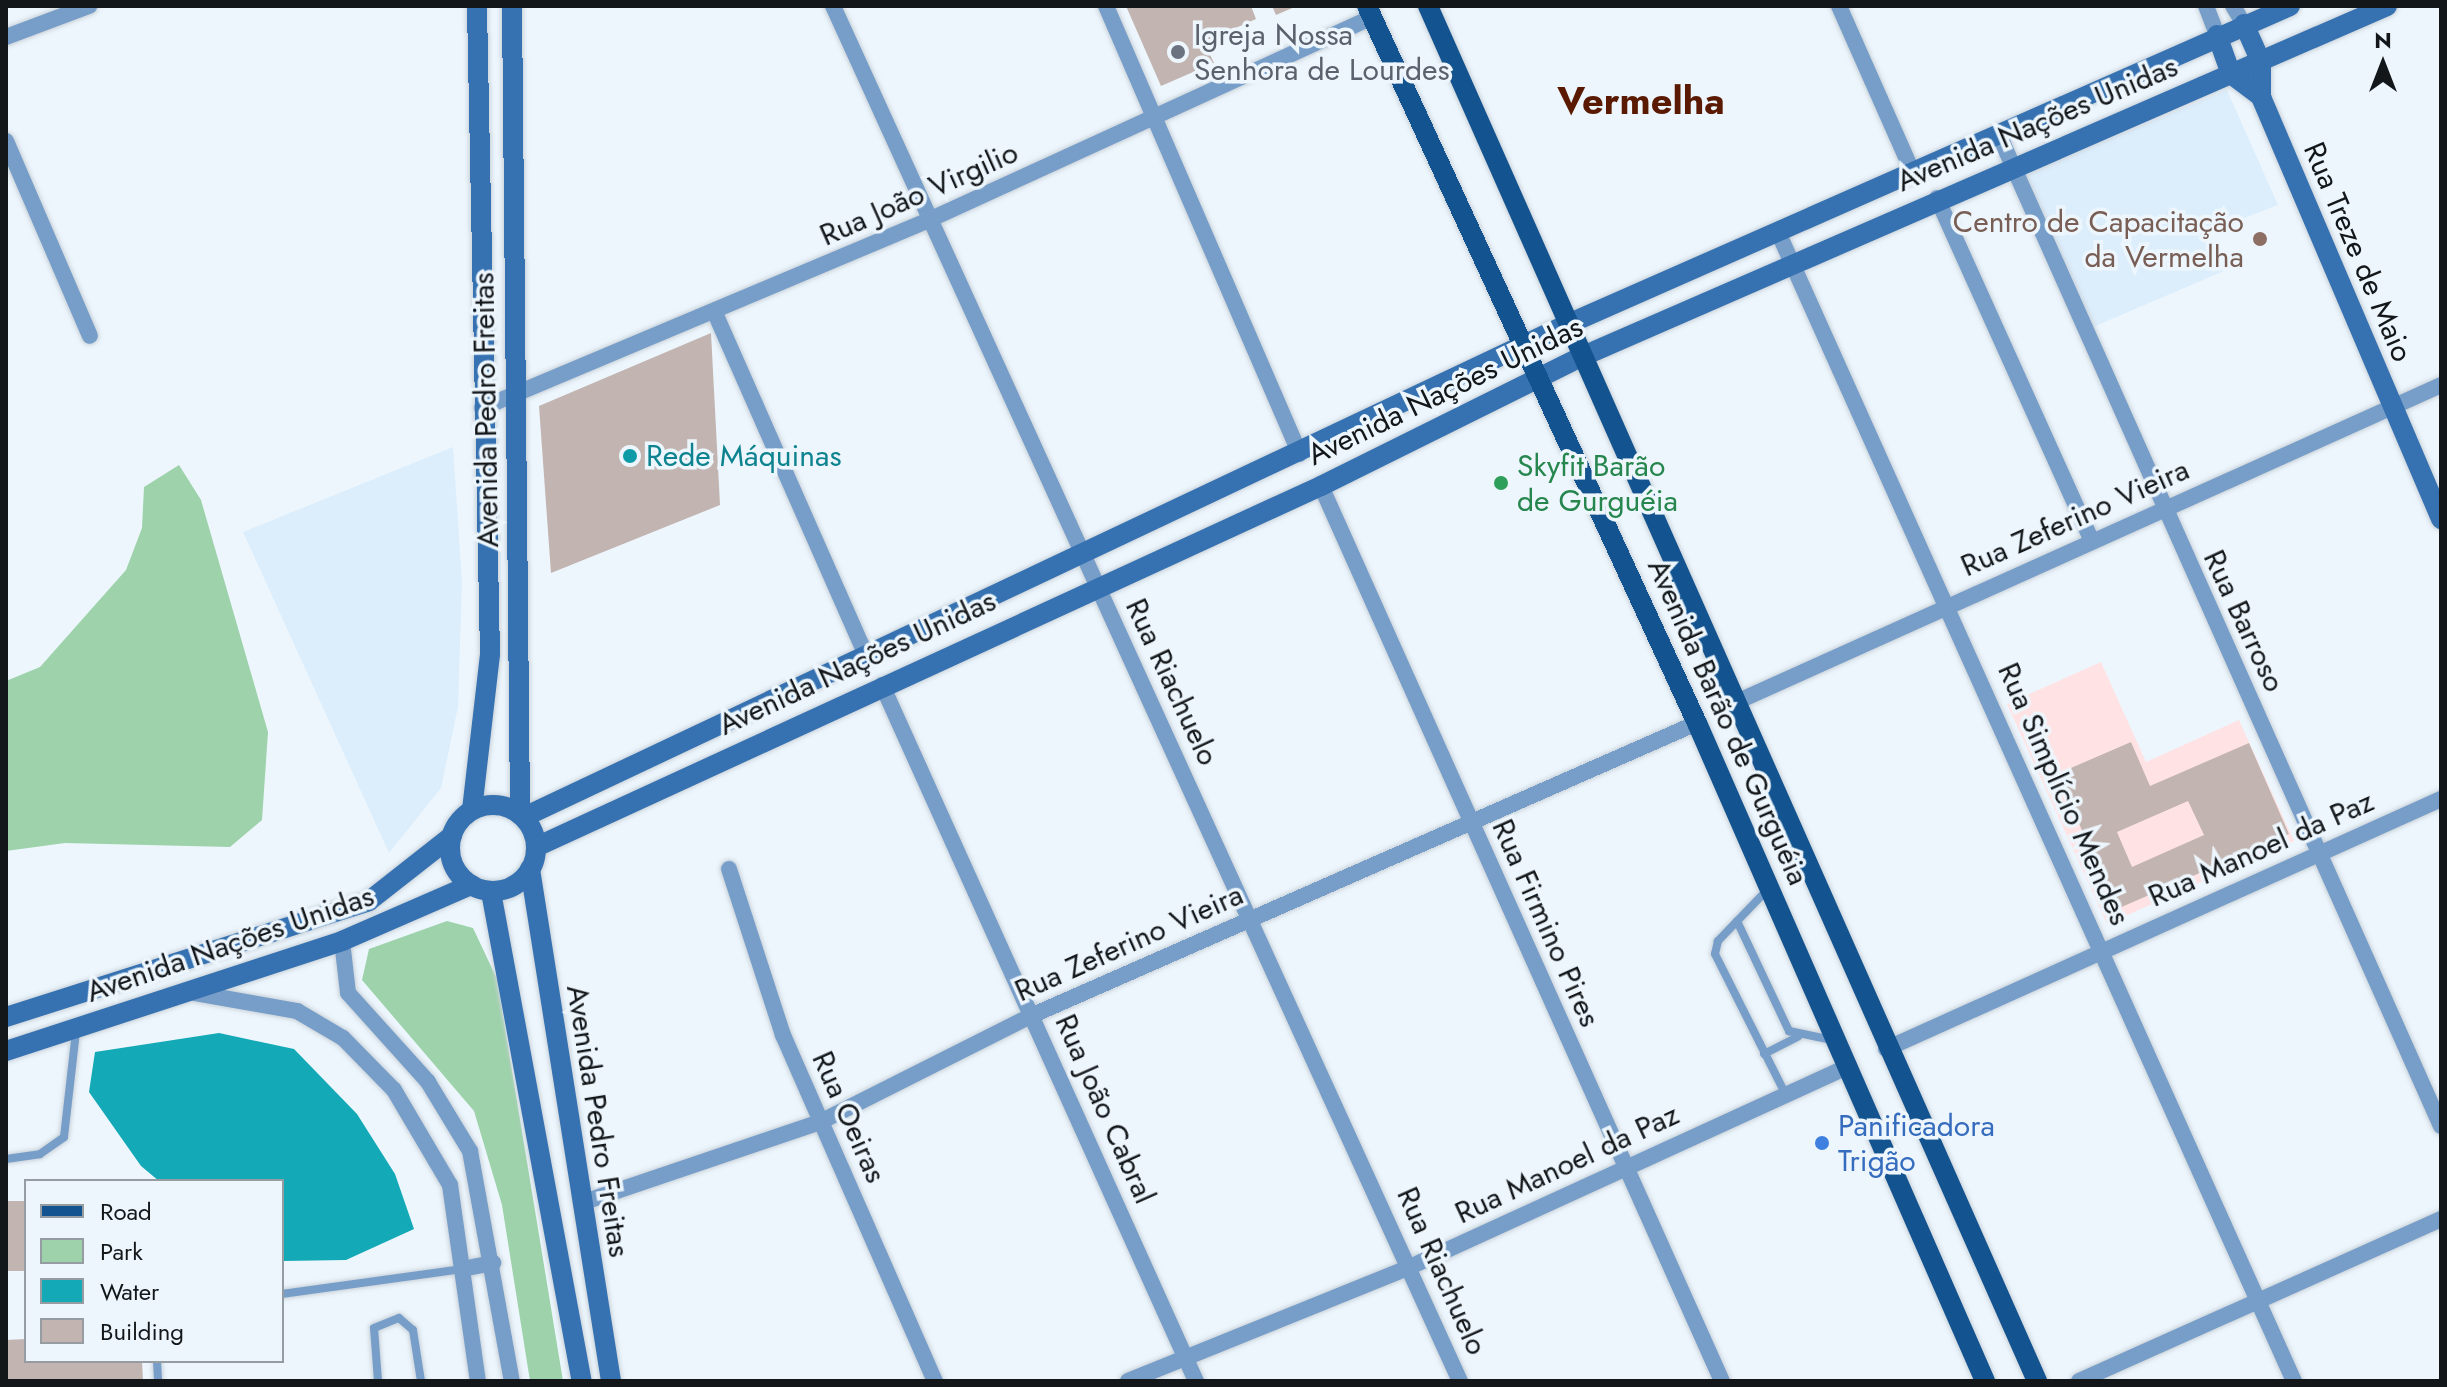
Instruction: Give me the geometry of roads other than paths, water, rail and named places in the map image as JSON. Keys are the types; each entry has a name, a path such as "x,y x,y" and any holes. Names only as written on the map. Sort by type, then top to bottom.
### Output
{"main road":[{"name":"Avenida Barão de Gurguéia","path":"1428,6 1732,704 2037,1381"},
{"name":"Avenida Barão de Gurguéia","path":"1369,11 1521,347 1539,377 1697,723 1985,1381"}],"street":[{"path":"6,37 89,6"},
{"name":"Avenida Pedro Freitas","path":"472,810 490,655 482,408 477,6"},
{"name":"Avenida Pedro Freitas","path":"512,6 522,815"},
{"name":"Rua Riachuelo","path":"833,6 1460,1381"},
{"path":"1106,6 1300,454"},
{"path":"1839,6 1914,175"},
{"path":"2206,6 2231,74 2261,97"},
{"name":"Rua Treze de Maio","path":"2233,6 2261,62 2261,97 2391,409 2441,519"},
{"name":"Avenida Nações Unidas","path":"522,815 867,658 1566,325 1914,175 2217,35 2290,6"},
{"name":"Avenida Nações Unidas","path":"536,847 1096,584 1321,486 1581,357 1937,198 2387,6"},
{"name":"Rua João Virgilio","path":"482,408 515,398 715,313 1157,119 1369,11"},
{"name":"Rua Barroso","path":"2000,137 2163,511 2321,853 2441,1126"},
{"path":"6,141 90,336"},
{"path":"1937,198 2092,541"},
{"name":"Rua Simplício Mendes","path":"1778,232 1949,603 2294,1381"},
{"path":"715,313 867,658"},
{"name":"Rua Zeferino Vieira","path":"1732,704 1949,603 2163,511 2441,385"},
{"name":"Rua Firmino Pires","path":"1321,486 1623,1169 1722,1381"},
{"name":"Rua João Cabral","path":"882,685 1196,1381"},
{"name":"Rua Zeferino Vieira","path":"581,1203 820,1122 1033,1015 1469,818 1697,723"},
{"name":"Rua Manoel da Paz","path":"1886,1049 2441,799"},
{"path":"497,805 522,815 536,847 530,869 515,885 491,892 471,885 453,864 452,836 472,810 497,805"},
{"name":"Avenida Nações Unidas","path":"6,1017 369,901 452,836"},
{"name":"Avenida Pedro Freitas","path":"530,869 611,1381"},
{"name":"Rua Oeiras","path":"729,869 754,956 820,1122 935,1381"},
{"name":"Avenida Nações Unidas","path":"6,1051 195,993 342,941 471,885"},
{"name":"Avenida Pedro Freitas","path":"491,892 582,1381"},
{"path":"342,941 348,993 428,1082 470,1151 493,1263 512,1381"},
{"path":"195,993 297,1011 343,1038 394,1090 450,1185 478,1381"},
{"name":"Rua Manoel da Paz","path":"1128,1381 1410,1267 1849,1066"},
{"path":"2079,1381 2441,1219"},
{"path":"462,1269 493,1263"}],"lane":[{"path":"1770,887 1718,941 1718,968 1786,1095"},
{"path":"1737,921 1798,1037"},
{"path":"6,1159 40,1154 64,1137 76,1030"},
{"path":"1764,1054 1798,1037 1838,1041"},
{"path":"284,1294 462,1269"},
{"path":"378,1381 374,1328 399,1318 413,1330 421,1381"}],"water":[{"path":"219,1033 294,1049 357,1114 395,1174 414,1229 346,1260 284,1261 284,1179 157,1179 141,1166 89,1092 95,1052"}],"place":[{"name":"Igreja Nossa Senhora de Lourdes","path":"1178,52"},
{"name":"Centro de Capacitação da Vermelha","path":"2260,239"},
{"name":"Rede Máquinas","path":"630,456"},
{"name":"Skyfit Barão de Gurguéia","path":"1501,483"},
{"name":"Panificadora Trigão","path":"1822,1143"}],"district":[{"name":"Vermelha","path":"1641,101"}]}
